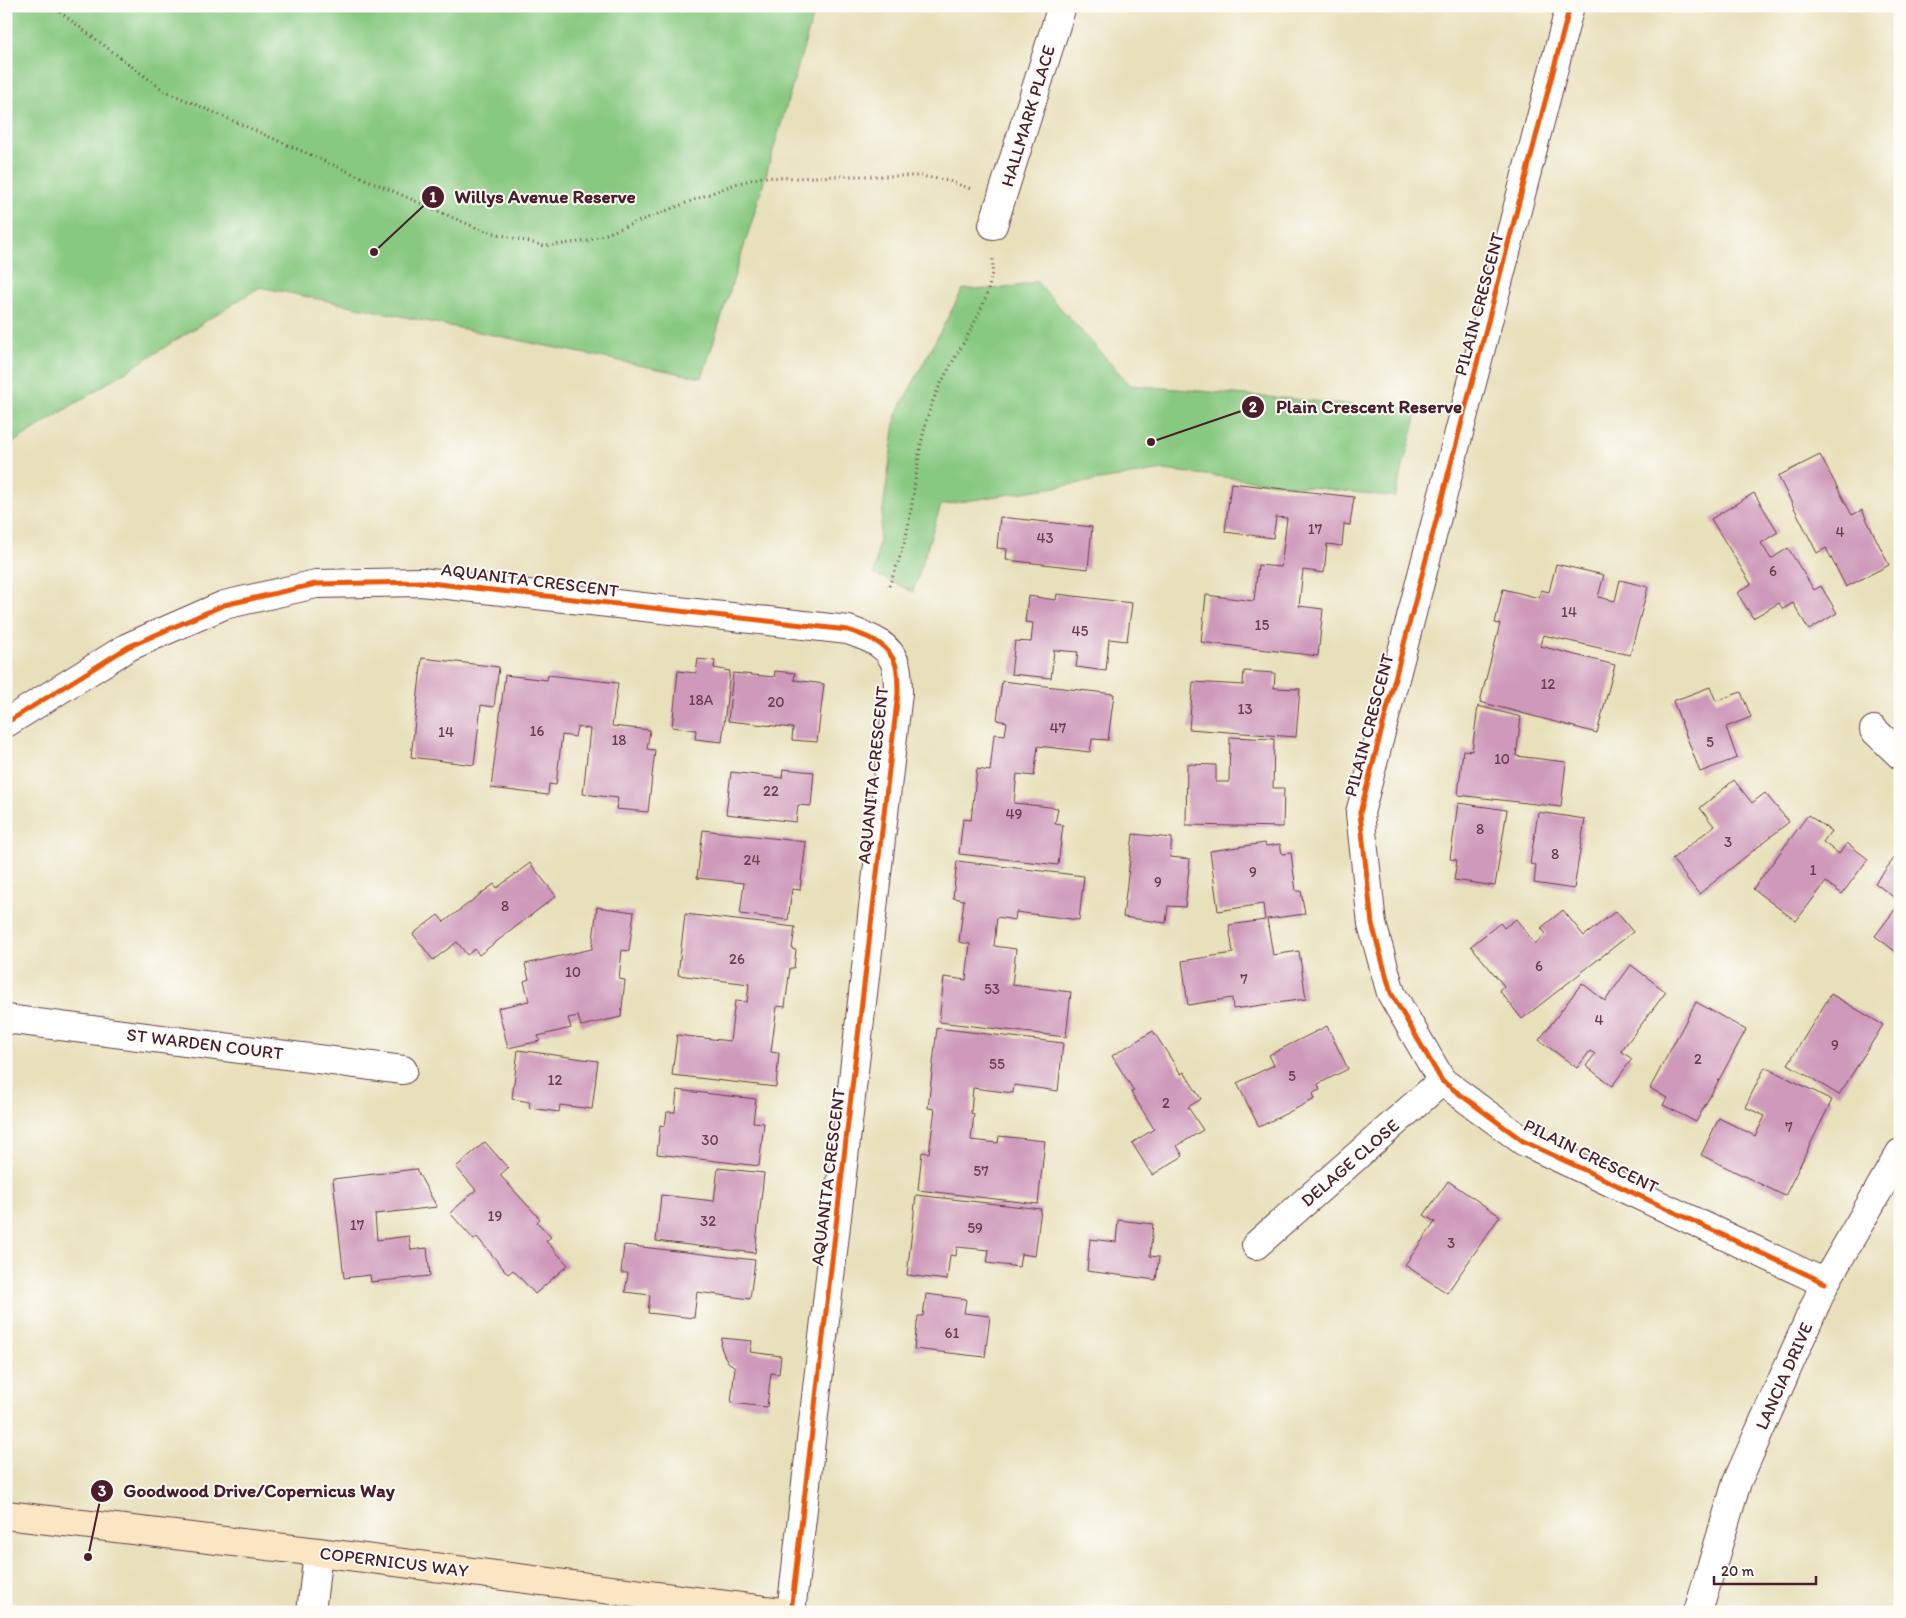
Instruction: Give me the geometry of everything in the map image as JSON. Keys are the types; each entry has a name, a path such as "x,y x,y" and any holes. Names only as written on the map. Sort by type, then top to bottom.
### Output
{"street":[{"name":"HALLMARK PLACE","path":"996,216 1062,6"},
{"name":"PILAIN CRESCENT","path":"1570,6 1360,813 1372,924 1391,993 1442,1081 1523,1141 1825,1283"},
{"name":"AQUANITA CRESCENT","path":"6,723 128,647 224,605 316,584 421,582 848,630 871,638 886,648 896,666 898,693 790,1612"},
{"path":"1874,730 1900,755"},
{"name":"ST WARDEN COURT","path":"6,1019 403,1070"},
{"name":"DELAGE CLOSE","path":"1256,1245 1442,1081"},
{"name":"LANCIA DRIVE","path":"1698,1612 1737,1482 1825,1283 1900,1153"},
{"name":"COPERNICUS WAY","path":"6,1515 318,1552 781,1612"},
{"path":"311,1612 318,1552"}],"path":[{"path":"52,6 163,90 479,229 544,246 588,241 735,184 762,177 903,175 932,177 962,185 996,216 992,282 984,302 933,402 925,425 907,531 889,586"}],"green space":[{"path":"6,6 816,6 753,218 702,378 260,287 6,447"},
{"path":"1036,281 1130,385 1418,410 1395,497 1163,470 941,505 913,592 887,579 874,575 896,415 963,289 1000,288"}],"building":[{"path":"1820,455 1852,515 1862,510 1889,565 1846,587 1826,548 1817,553 1778,476"},
{"path":"1231,483 1354,497 1350,525 1344,524 1342,546 1327,544 1324,573 1303,570 1299,606 1323,609 1318,656 1201,642 1206,595 1254,601 1258,565 1281,567 1287,518 1276,517 1273,538 1225,532"},
{"path":"1754,493 1778,532 1761,543 1771,559 1788,548 1814,590 1821,586 1837,613 1809,630 1793,603 1783,609 1779,603 1753,618 1737,593 1751,584 1711,519"},
{"path":"1000,517 1092,527 1088,569 1006,560 1007,549 997,548"},
{"path":"1556,564 1604,575 1598,597 1615,601 1620,580 1648,587 1630,655 1543,635 1540,646 1615,665 1597,733 1480,702 1500,624 1495,623 1503,589 1539,598 1541,590 1549,592"},
{"path":"1057,594 1132,603 1127,641 1109,639 1106,671 1076,667 1078,652 1054,650 1051,678 1011,674 1015,641 1031,642 1033,623 1025,622 1028,596 1056,600"},
{"path":"422,658 499,667 494,707 481,705 474,765 411,757"},
{"path":"698,659 715,661 714,668 730,671 722,742 695,739 696,730 672,727 678,671 696,673"},
{"path":"775,671 795,673 794,680 824,684 817,742 792,740 793,728 728,721 733,673 774,677"},
{"path":"1244,671 1275,673 1274,688 1300,689 1296,737 1189,729 1193,682 1243,685"},
{"path":"505,675 547,680 548,675 618,683 612,726 650,730 647,749 655,750 648,812 616,809 618,798 583,794 590,729 577,727 575,737 562,735 556,785 549,784 548,795 491,788"},
{"path":"1002,681 1114,694 1108,740 1092,739 1090,752 1038,746 1034,776 1017,774 1014,803 1058,808 1055,824 1063,825 1058,865 959,854 963,819 971,820 977,769 990,771 994,734 1005,735 1007,722 997,720"},
{"path":"1710,687 1716,701 1741,692 1751,717 1726,727 1737,758 1700,772 1673,701"},
{"path":"1478,706 1521,717 1516,756 1566,762 1561,807 1458,795 1463,750 1472,751"},
{"path":"1230,737 1274,739 1273,788 1284,788 1283,827 1186,825 1187,764 1216,765 1216,782 1229,782"},
{"path":"783,769 814,772 811,806 798,805 796,822 726,814 731,772 782,778"},
{"path":"1734,780 1752,803 1765,793 1789,822 1699,894 1672,859 1714,826 1700,808"},
{"path":"1458,803 1507,810 1495,886 1454,880 1457,860 1450,859"},
{"path":"1538,812 1585,819 1574,889 1534,883 1536,865 1530,864"},
{"path":"1808,815 1831,831 1823,842 1839,854 1847,843 1868,859 1842,894 1826,882 1796,921 1753,889"},
{"path":"703,830 806,842 800,890 792,889 788,920 740,914 744,883 697,878"},
{"path":"1133,834 1172,838 1170,857 1190,859 1185,907 1168,906 1166,923 1123,917"},
{"path":"1265,843 1266,846 1280,844 1282,854 1291,853 1296,891 1301,891 1305,914 1267,919 1273,955 1299,951 1306,999 1233,1009 1232,998 1188,1005 1182,961 1233,953 1229,925 1265,920 1263,904 1218,911 1210,851"},
{"path":"1900,851 1900,902 1875,883"},
{"path":"957,861 1084,876 1079,920 1016,912 1015,920 997,917 994,946 1016,949 1012,985 1071,992 1066,1037 939,1022 944,977 966,980 970,944 959,942 964,900 953,898"},
{"path":"530,863 556,896 479,955 475,949 467,955 457,942 433,960 413,934 438,915 444,922 494,884 497,888"},
{"path":"1900,903 1900,955 1875,936"},
{"path":"597,907 634,912 629,951 622,950 619,979 625,980 621,1017 581,1026 578,1016 568,1018 571,1028 538,1036 540,1041 508,1048 498,1008 529,1001 524,981 529,979 525,964 592,949"},
{"path":"1563,910 1584,936 1616,911 1633,932 1522,1019 1499,990 1504,986 1471,946 1500,923 1504,928 1516,919 1535,944 1546,934 1541,928"},
{"path":"685,914 795,927 792,949 796,950 794,968 790,968 785,1007 777,1006 771,1052 779,1053 776,1087 672,1075 677,1035 730,1041 735,1001 747,1002 749,984 678,975"},
{"path":"1631,965 1666,992 1621,1051 1632,1059 1612,1086 1586,1066 1595,1054 1590,1051 1577,1068 1539,1040 1582,983 1605,1001"},
{"path":"1831,994 1883,1025 1839,1095 1788,1064"},
{"path":"1696,1002 1746,1030 1696,1122 1663,1105 1667,1098 1650,1088"},
{"path":"1327,1026 1348,1069 1318,1084 1320,1090 1313,1093 1315,1099 1259,1127 1237,1083 1274,1065 1269,1055"},
{"path":"937,1028 1063,1043 1058,1091 1014,1085 1013,1093 973,1088 971,1113 974,1114 971,1140 998,1143 999,1136 1045,1141 1038,1204 918,1190 922,1152 929,1153 935,1109 928,1108"},
{"path":"1153,1031 1181,1074 1184,1072 1201,1099 1188,1107 1203,1130 1177,1146 1183,1156 1152,1175 1132,1143 1154,1129 1131,1092 1134,1091 1112,1056"},
{"path":"518,1050 598,1061 592,1109 560,1105 559,1112 529,1108 530,1102 512,1099"},
{"path":"1765,1067 1832,1100 1785,1196 1701,1155 1719,1118 1755,1136 1765,1116 1745,1107"},
{"path":"677,1090 756,1099 753,1122 764,1123 759,1166 657,1154 660,1125 665,1126 667,1112 675,1112"},
{"path":"485,1142 508,1168 500,1175 540,1219 537,1222 551,1237 546,1241 568,1265 535,1294 513,1270 508,1274 477,1237 474,1240 450,1213 476,1190 456,1167"},
{"path":"718,1168 764,1173 755,1253 656,1241 661,1195 714,1201"},
{"path":"416,1169 437,1207 375,1214 377,1240 409,1236 411,1250 427,1248 430,1276 371,1282 370,1275 344,1278 333,1179"},
{"path":"1448,1181 1500,1216 1447,1293 1405,1265 1435,1222 1424,1215"},
{"path":"916,1195 1041,1209 1035,1256 1021,1254 1019,1267 987,1263 989,1250 957,1247 956,1256 950,1255 947,1280 907,1275"},
{"path":"1118,1220 1153,1224 1150,1256 1159,1257 1156,1280 1087,1271 1090,1239 1116,1242"},
{"path":"624,1245 755,1260 750,1299 697,1292 694,1318 648,1313 650,1295 625,1292 628,1273 621,1273"},
{"path":"926,1294 966,1299 964,1313 990,1316 985,1357 914,1349 918,1316 923,1316"},
{"path":"722,1338 752,1341 750,1352 781,1356 779,1374 771,1373 767,1407 731,1403 735,1367 728,1362 724,1355 721,1347"}],"cycle path":[{"path":"1570,6 1360,813 1372,924 1391,993 1442,1081 1523,1141 1825,1283"},
{"path":"6,723 128,647 224,605 316,584 421,582 848,630 863,635 883,646 893,658 896,666 898,693 791,1612"}],"place":[{"name":"Willys Avenue Reserve","path":"374,252"},
{"name":"Plain Crescent Reserve","path":"1151,442"},
{"name":"Goodwood Drive/Copernicus Way","path":"88,1557"}]}
